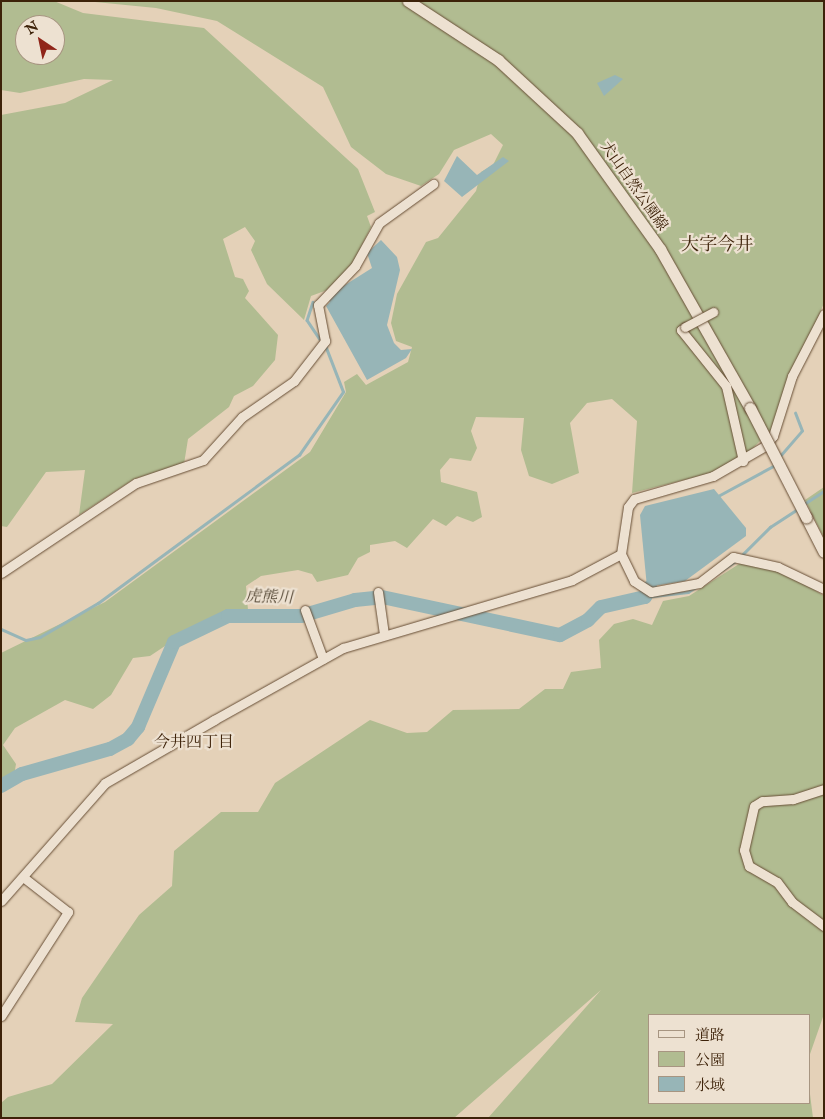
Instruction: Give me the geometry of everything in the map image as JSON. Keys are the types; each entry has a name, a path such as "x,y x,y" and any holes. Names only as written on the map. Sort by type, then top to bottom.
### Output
{"main road":[{"name":"犬山自然公園線","path":"408,1 498,60 577,133 660,249 750,408 824,552"}],"street":[{"path":"1,573 136,483 203,460 242,417 294,380 325,340 318,304 355,266 379,223 433,184"},
{"path":"713,312 681,330 726,386 743,461"},
{"path":"824,314 792,376 773,436 743,461 714,476 634,499 628,507 621,554 647,591 699,583 734,558 778,567 824,589"},
{"path":"1,901 105,783 323,659 384,634 457,611 572,580 621,554"},
{"path":"378,592 384,634"},
{"path":"306,610 323,659"},
{"path":"824,789 793,799 762,801 754,806 744,850 749,866 777,882 792,902 824,926"},
{"path":"1,1016 68,912 23,877"}],"green space":[{"path":"1,1 54,1 83,13 204,28 358,169 375,212 367,216 371,227 353,263 330,289 311,296 304,320 267,284 251,250 255,241 245,227 223,239 235,277 243,279 249,291 245,298 278,335 275,360 253,386 234,396 229,407 188,439 184,464 134,479 79,515 85,470 46,472 7,527 1,526 1,115 65,103 113,80 84,79 20,93 1,90"},
{"path":"85,1 824,1 824,303 772,429 748,453 712,473 632,493 637,421 612,399 587,403 570,423 579,473 552,484 529,476 521,450 524,418 476,417 471,431 477,448 471,461 450,458 440,470 441,482 477,492 482,517 473,522 457,516 446,526 433,519 407,548 395,541 370,545 370,552 358,558 348,575 317,582 312,574 298,570 261,576 246,586 248,610 183,634 150,656 133,658 111,695 93,709 65,700 15,728 3,745 16,764 14,776 1,784 1,653 105,602 310,452 346,392 344,382 357,374 366,385 408,362 412,347 396,341 391,323 397,294 426,242 438,238 476,191 481,172 493,165 503,145 491,134 454,150 439,174 421,186 386,174 351,147 323,87 217,21 156,8"},
{"path":"824,487 824,538 805,500"},
{"path":"739,564 759,565 794,577 824,596 824,1014 810,1054 810,1014 648,1014 648,1104 810,1104 810,1094 813,1118 488,1118 601,990 454,1118 1,1118 1,1103 8,1097 52,1084 113,1024 75,1022 82,998 139,915 172,886 174,851 221,812 258,812 275,783 370,720 407,733 427,732 453,710 519,709 545,689 563,689 571,672 601,668 599,640 614,624 633,619 652,625 663,601 689,596"}],"water":[{"path":"615,75 623,79 604,96 597,83"},
{"path":"457,156 477,175 503,157 509,161 462,197 444,181"},
{"path":"381,240 397,257 400,270 387,325 394,343 401,350 412,349 406,358 367,380 326,306 330,302 326,297 372,268 367,253"},
{"path":"714,489 746,528 746,536 685,581 647,587 640,515 645,506"}],"waterway":[{"path":"313,302 307,320 319,338"},
{"path":"1,629 26,640 40,637 98,603 299,455 343,392 326,348"},
{"path":"780,456 802,431 795,413"},
{"path":"718,496 775,465"},
{"path":"804,504 824,491"},
{"path":"741,556 770,527 798,509"},
{"path":"645,597 688,592 737,560"},
{"name":"虎熊川","path":"1,786 22,774 110,749 128,739 138,727 174,642 228,616 301,616 355,600 382,597 560,635 588,620 601,607 645,597 650,587"}],"district":[{"name":"大字今井","path":"717,246"},
{"name":"今井四丁目","path":"194,743"}]}
